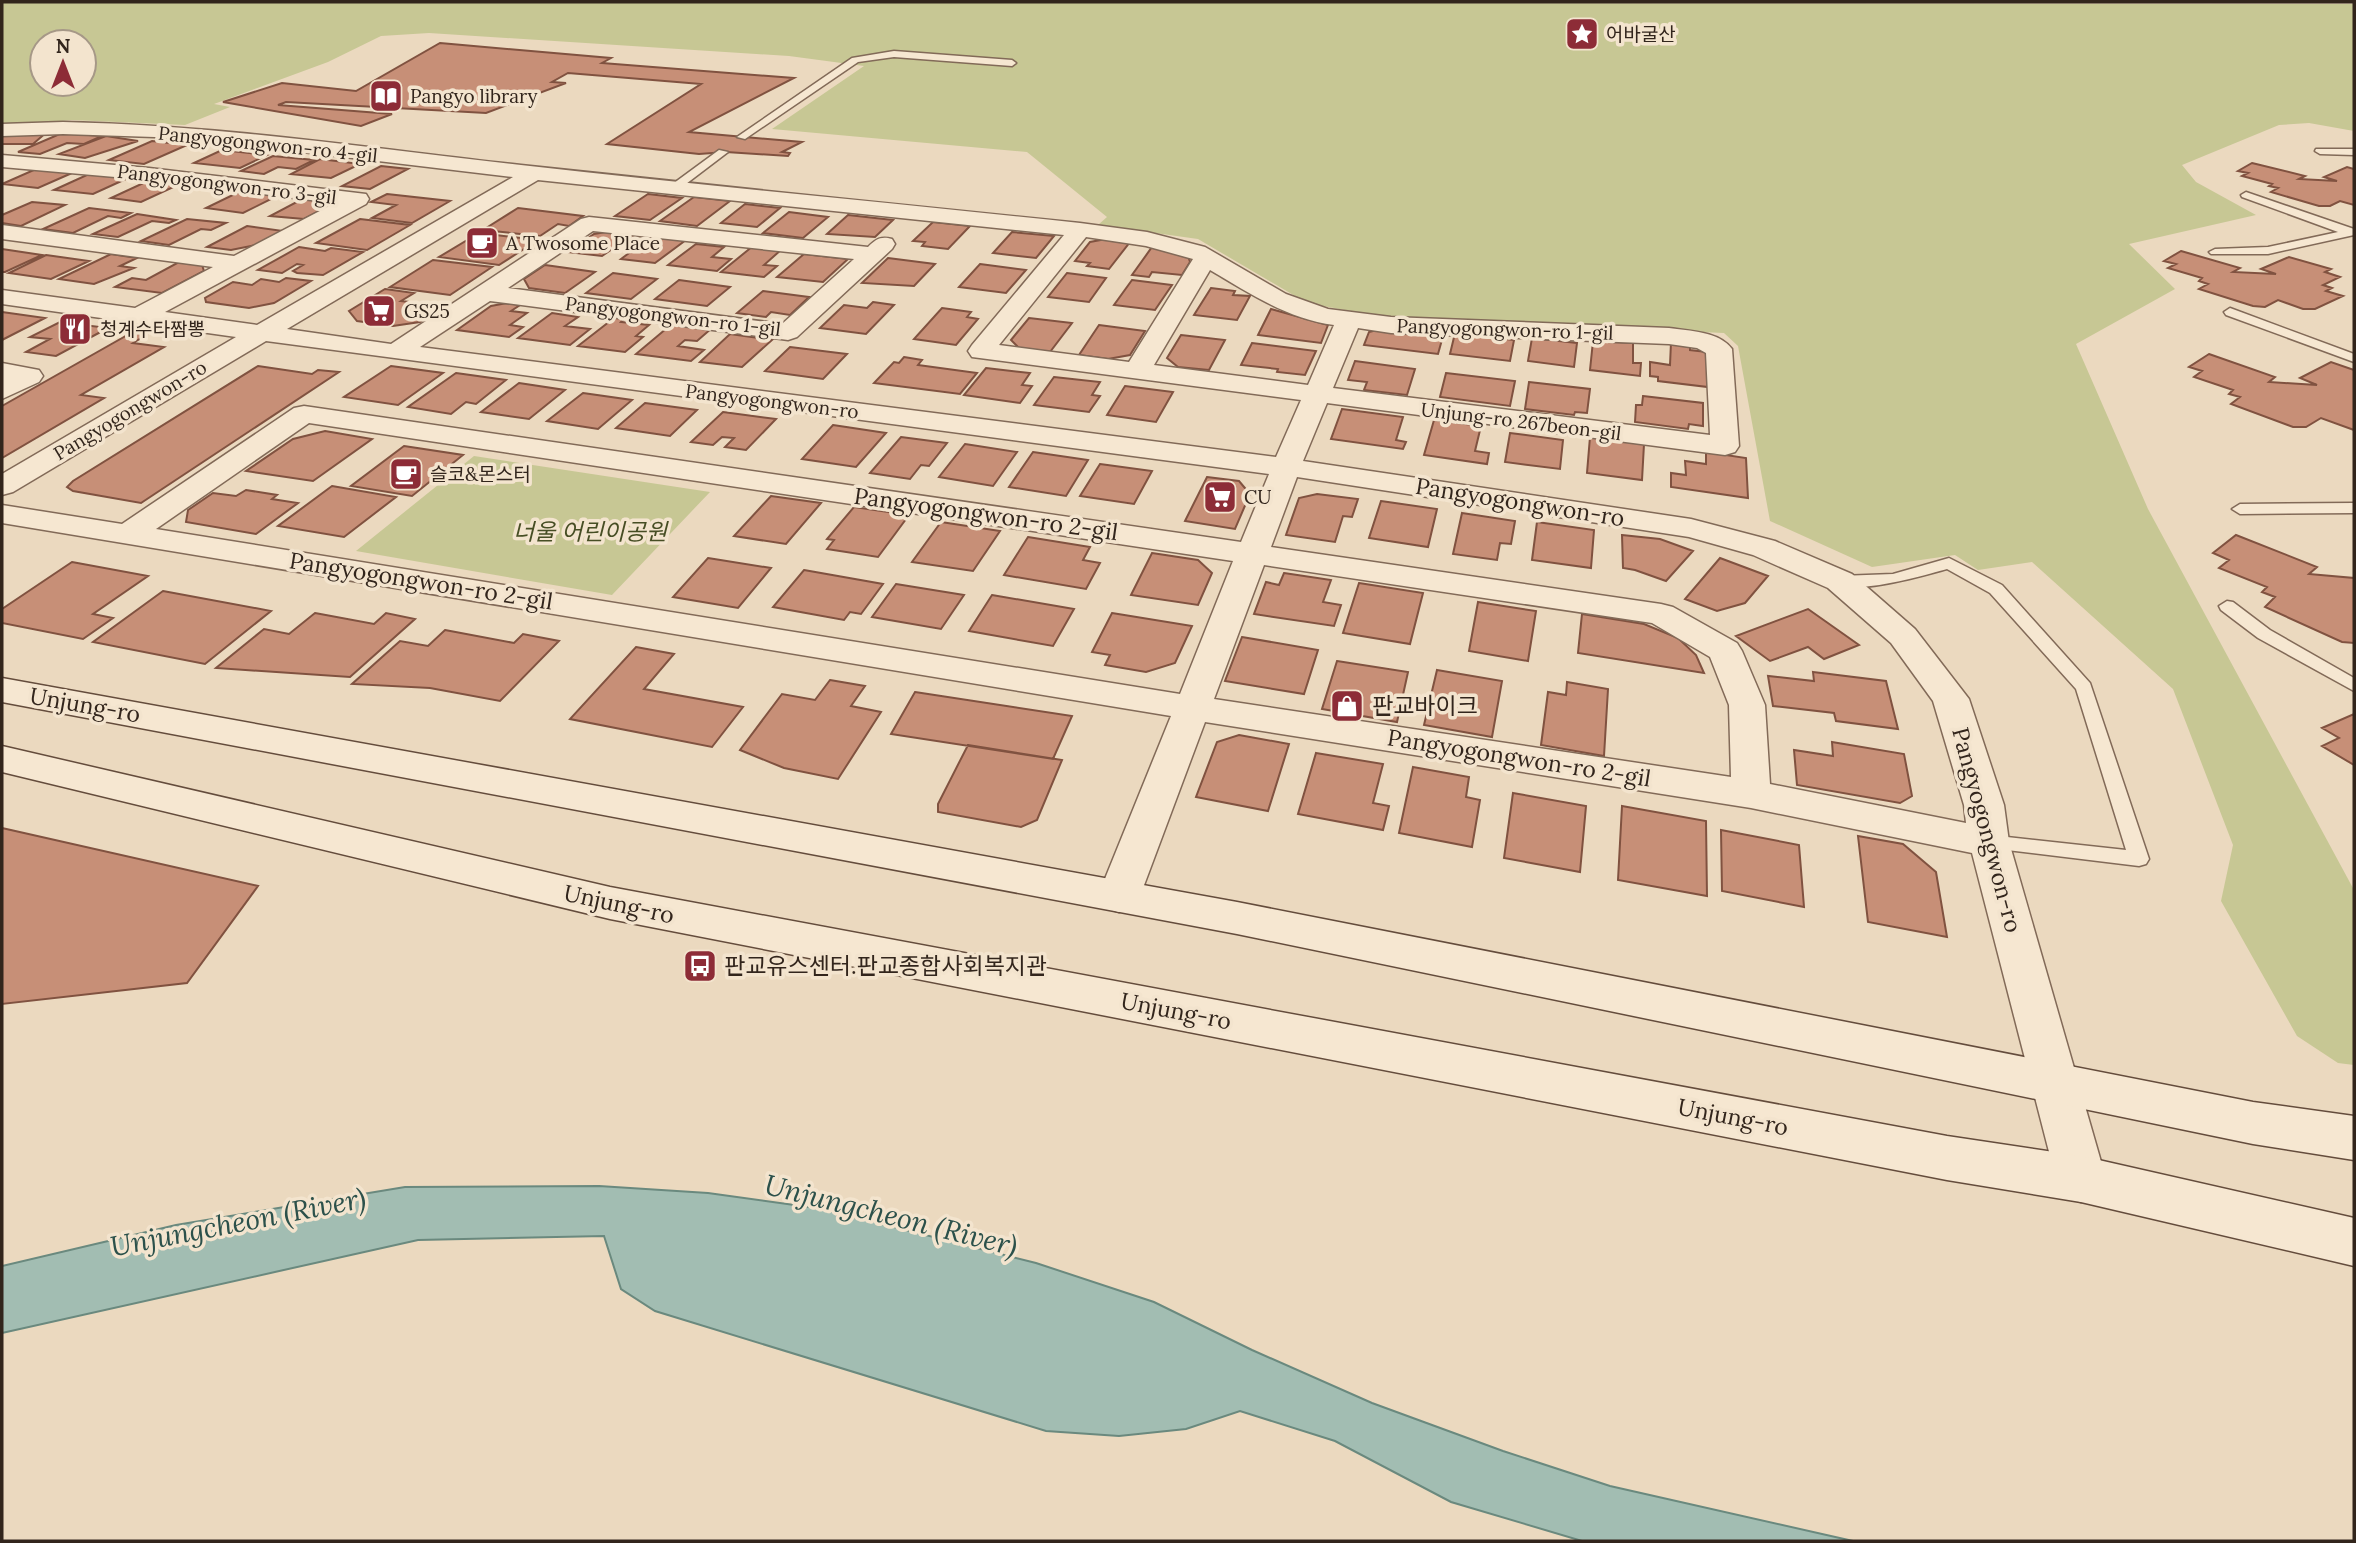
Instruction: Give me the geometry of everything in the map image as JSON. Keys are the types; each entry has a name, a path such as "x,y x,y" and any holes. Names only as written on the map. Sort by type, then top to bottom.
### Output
{"street":[{"name":"Pangyogongwon-ro 4-gil","path":"2,130 97,128 229,137 534,173"},
{"path":"149,174 229,137"},
{"name":"Pangyogongwon-ro 3-gil","path":"2,161 149,174 358,199 137,317"},
{"name":"Pangyogongwon-ro 1-gil","path":"534,173 920,212 1147,239 1206,257 1289,304 1348,321 1669,336 1704,341 1719,349 1725,446"},
{"name":"Pangyogongwon-ro","path":"2,486 534,173"},
{"name":"Pangyogongwon-ro 1-gil","path":"486,293 788,332 920,212"},
{"path":"396,352 589,224 872,254"},
{"path":"1080,230 981,351 1316,395"},
{"path":"2,232 237,263"},
{"path":"1137,371 1206,257"},
{"name":"Pangyogongwon-ro","path":"2,297 396,352 1286,467 1691,528 1764,548 1840,581 1903,636 1951,699 1984,805 1989,842 2057,1083 2081,1179"},
{"path":"1119,896 1286,467 1348,321"},
{"path":"2,371 30,376 2,390"},
{"name":"Unjung-ro 267beon-gil","path":"1316,395 1725,446"},
{"name":"Pangyogongwon-ro 2-gil","path":"127,535 304,414 1661,614 1725,651 1747,705 1751,794"},
{"name":"Pangyogongwon-ro 2-gil","path":"2,514 1192,708 1751,794 1989,842"},
{"name":"Unjung-ro","path":"2,690 1119,896 2253,1123 2354,1138"},
{"name":"Unjung-ro","path":"2,759 610,903 1947,1158 2081,1179 2354,1242"}],"lane":[{"path":"742,137 855,60 894,54 1012,63"},
{"path":"2320,151 2354,152"},
{"path":"674,188 723,152"},
{"path":"2246,195 2353,233"},
{"path":"2215,252 2239,254 2281,250 2353,233"},
{"path":"2230,313 2354,358"},
{"path":"2240,509 2354,509"},
{"path":"1840,581 1894,579 1949,563 1996,589 2084,687 2139,859 1989,842"},
{"path":"2227,606 2264,634 2354,685"}],"green space":[{"path":"2,2 2354,4 2354,131 2309,123 2279,125 2182,165 2196,182 2256,215 2129,244 2175,289 2076,344 2148,509 2354,890 2354,1065 2338,1063 2297,1036 2221,901 2233,845 2173,689 2032,562 1978,570 1955,555 1872,567 1770,521 1738,346 1724,333 1388,318 1307,303 1198,239 1098,225 1107,217 1027,152 772,129 864,66 789,56 429,33 381,36 328,62 214,104 230,107 185,125 72,120 2,126"},
{"name":"너울 어린이공원","path":"474,456 710,492 612,595 356,551"}],"water":[{"name":"Unjungcheon (River)","path":"599,1186 708,1193 823,1209 1036,1263 1154,1302 1252,1350 1372,1403 1503,1451 1610,1486 1853,1541 1582,1541 1451,1502 1335,1441 1240,1411 1186,1429 1119,1436 1046,1431 655,1311 621,1289 604,1236 418,1240 2,1333 2,1266 176,1225 405,1187"}],"building":[{"name":"Pangyo library","path":"440,43 611,58 602,63 794,78 689,132 802,142 782,152 790,153 788,156 726,152 699,154 607,144 701,84 568,73 552,82 566,83 486,113 286,102 278,105 392,114 361,126 223,102 282,83 356,91"},
{"path":"48,131 33,144 2,144 2,134"},
{"path":"62,133 102,136 84,144 67,143 40,154 18,152"},
{"path":"106,136 138,141 85,158 59,154"},
{"path":"152,141 187,145 144,164 109,160"},
{"path":"222,150 267,155 240,168 194,163"},
{"path":"273,156 314,160 296,169 278,167 264,174 241,171"},
{"path":"320,159 360,164 331,178 291,174"},
{"path":"2252,163 2305,176 2299,179 2337,181 2324,177 2347,167 2354,169 2354,205 2340,201 2330,206 2319,206 2271,192 2278,188 2242,176 2248,173 2238,171"},
{"path":"381,166 408,169 370,189 342,186"},
{"path":"36,169 72,173 38,188 2,184"},
{"path":"89,174 128,178 93,194 54,190"},
{"path":"152,179 182,183 141,202 111,198"},
{"path":"245,189 281,194 243,213 206,208"},
{"path":"387,194 450,201 412,223 372,218 396,205 371,202"},
{"path":"648,194 682,198 650,220 615,216"},
{"path":"308,196 331,199 333,204 304,219 270,216"},
{"path":"694,197 730,201 697,226 660,221"},
{"path":"32,202 65,205 21,226 2,223 2,215"},
{"path":"745,204 780,208 757,227 721,223"},
{"path":"89,208 131,213 121,218 108,216 73,233 43,229"},
{"path":"518,208 583,216 569,226 558,224 540,236 483,230"},
{"path":"789,212 828,217 803,238 763,233"},
{"path":"137,214 176,220 169,223 152,221 118,237 93,234"},
{"path":"848,215 893,220 875,237 827,234"},
{"path":"187,219 226,223 211,230 201,229 169,245 141,241"},
{"path":"360,219 410,225 367,250 316,243"},
{"path":"933,222 970,226 948,249 922,246 925,242 913,241"},
{"path":"247,226 283,231 256,245 231,250 207,247"},
{"path":"612,231 641,234 628,238 602,256 568,252 594,234"},
{"path":"1012,232 1054,236 1036,258 993,253"},
{"path":"479,233 538,240 499,265 439,257"},
{"path":"652,236 686,240 655,263 621,259"},
{"path":"1106,239 1130,242 1109,269 1087,266 1090,263 1075,261 1090,242"},
{"path":"696,244 724,247 712,257 731,259 717,271 668,265"},
{"path":"753,246 782,249 764,265 777,266 764,277 721,272"},
{"path":"299,247 363,252 323,275 297,273 293,271 303,265 297,264 282,273 258,270"},
{"path":"1152,247 1188,256 1190,262 1182,275 1152,272 1149,277 1132,275"},
{"path":"2,249 42,255 2,272"},
{"path":"2181,251 2240,268 2233,272 2276,274 2261,269 2289,257 2331,269 2325,272 2340,277 2323,285 2332,288 2326,291 2343,296 2315,309 2303,309 2278,300 2265,307 2253,306 2199,289 2208,284 2199,281 2202,278 2168,268 2176,264 2164,261"},
{"path":"111,254 137,258 120,266 134,268 94,284 59,279"},
{"path":"804,254 848,259 823,282 777,277"},
{"path":"46,255 89,261 51,279 9,273"},
{"path":"888,258 935,264 914,286 862,283"},
{"path":"433,260 492,267 450,295 390,287"},
{"path":"179,262 202,265 204,271 162,293 115,287 132,278 146,280"},
{"path":"980,264 1026,270 1006,293 959,287"},
{"path":"545,265 595,272 565,293 529,288 524,279"},
{"path":"613,273 657,279 631,299 586,293"},
{"path":"1067,273 1106,278 1089,302 1048,297"},
{"path":"286,278 311,281 274,303 249,308 206,302 205,298 233,282 252,285 261,279 279,282"},
{"path":"679,280 730,287 707,306 655,299"},
{"path":"1132,280 1172,285 1155,310 1114,305"},
{"path":"1211,288 1235,291 1233,295 1250,296 1237,320 1194,315"},
{"path":"385,289 414,293 401,301 444,306 420,322 393,326 357,321 349,311"},
{"path":"763,291 809,297 790,315 771,312 766,317 737,313"},
{"path":"873,302 894,305 866,334 820,328 844,305 867,308"},
{"path":"507,303 520,305 511,311 527,313 510,325 523,327 509,337 457,330 491,306"},
{"path":"942,308 971,312 967,317 978,319 956,345 914,339"},
{"path":"1271,309 1328,325 1321,343 1258,335"},
{"path":"2,312 45,318 2,340"},
{"path":"552,313 578,317 565,326 590,329 570,345 518,338"},
{"path":"614,318 624,319 621,322 649,325 636,336 643,337 625,352 578,346"},
{"path":"1029,318 1072,323 1050,352 1019,348 1011,340"},
{"path":"60,322 108,328 56,356 26,352 50,339 30,337"},
{"path":"673,323 712,328 697,341 685,340 678,346 704,350 691,361 636,354"},
{"path":"1099,325 1145,331 1130,355 1108,359 1079,355"},
{"path":"1381,329 1443,336 1438,354 1364,345 1369,332"},
{"path":"131,333 146,335 133,343 164,347 81,395 104,398 2,458 2,406"},
{"path":"1455,333 1514,340 1510,361 1450,354"},
{"path":"730,334 772,340 742,367 700,362"},
{"path":"1181,335 1225,340 1209,370 1178,367 1167,358"},
{"path":"1532,338 1577,343 1574,367 1528,361"},
{"path":"1593,341 1633,343 1633,363 1641,363 1640,376 1590,370"},
{"path":"1671,342 1690,344 1690,350 1707,352 1708,387 1658,381 1658,377 1650,376 1650,362 1670,365"},
{"path":"1252,343 1316,351 1305,375 1277,372 1278,369 1241,365"},
{"path":"790,347 847,354 823,379 765,371"},
{"path":"2209,354 2275,377 2269,382 2317,385 2300,378 2331,362 2354,370 2354,430 2321,418 2306,427 2293,427 2231,404 2240,397 2229,394 2233,390 2194,377 2202,371 2189,367"},
{"path":"904,357 922,360 918,365 977,373 960,394 874,383 894,362 899,363"},
{"path":"1355,361 1415,369 1407,395 1364,390 1367,382 1348,380"},
{"path":"258,366 312,374 318,370 339,372 141,503 73,491 67,487 73,481"},
{"path":"391,366 443,373 398,405 344,397"},
{"path":"986,368 1030,373 1022,385 1032,386 1020,403 964,395"},
{"path":"456,373 506,380 476,404 466,402 451,414 408,407"},
{"path":"1446,373 1515,381 1510,406 1440,397"},
{"path":"1054,377 1100,382 1092,395 1100,396 1089,412 1034,405"},
{"path":"1529,382 1590,389 1587,413 1575,412 1574,415 1525,409"},
{"path":"519,383 565,390 529,419 481,412"},
{"path":"1125,386 1173,392 1156,422 1107,415"},
{"path":"583,393 632,400 598,429 547,421"},
{"path":"1643,396 1703,403 1703,426 1689,424 1688,429 1635,422 1636,405 1642,405"},
{"path":"645,403 697,410 670,436 616,428"},
{"path":"1342,409 1403,417 1396,440 1406,442 1403,449 1331,439"},
{"path":"723,412 776,419 746,450 725,447 734,438 722,437 713,445 691,442"},
{"path":"1434,420 1481,426 1475,451 1489,453 1487,464 1424,455"},
{"path":"833,425 886,433 856,467 802,459"},
{"path":"325,431 372,439 313,481 246,471 293,439"},
{"path":"1510,433 1563,440 1560,469 1505,462"},
{"path":"901,437 947,443 929,466 921,465 910,479 870,473"},
{"path":"1590,437 1644,444 1642,480 1587,473"},
{"path":"965,444 1017,452 993,486 939,477"},
{"path":"404,446 463,455 412,496 351,486"},
{"path":"1033,452 1088,460 1066,496 1009,487"},
{"path":"1706,452 1746,458 1748,498 1671,487 1671,473 1686,475 1685,461 1706,464"},
{"path":"1100,464 1152,471 1134,504 1080,496"},
{"path":"1207,477 1239,481 1250,494 1235,529 1185,521"},
{"path":"332,486 396,497 344,537 278,526"},
{"path":"246,490 277,495 272,499 298,503 256,534 186,522 188,510 213,493 236,496"},
{"path":"1317,494 1358,499 1352,517 1343,516 1335,542 1286,535 1299,498"},
{"path":"771,496 821,503 786,544 734,536"},
{"path":"1381,501 1437,509 1428,547 1369,538"},
{"path":"854,507 909,515 878,557 827,549 834,540 827,539"},
{"path":"1462,513 1515,521 1511,544 1500,543 1497,560 1453,554"},
{"path":"941,522 1000,531 973,571 912,562"},
{"path":"1537,522 1594,530 1591,568 1532,560"},
{"path":"1622,535 1660,539 1693,551 1666,581 1623,568"},
{"path":"2236,535 2317,567 2309,574 2354,578 2354,643 2342,642 2265,607 2275,597 2262,592 2267,587 2219,568 2229,560 2213,553"},
{"path":"1028,537 1090,547 1083,560 1100,563 1086,589 1004,575"},
{"path":"1152,553 1198,560 1212,573 1198,605 1131,595"},
{"path":"708,558 771,568 738,608 673,597"},
{"path":"1720,558 1768,576 1745,603 1717,611 1685,599"},
{"path":"72,562 148,576 93,614 113,618 83,639 2,623 2,609"},
{"path":"804,570 883,584 861,614 850,612 844,620 773,607"},
{"path":"1284,573 1331,580 1323,602 1341,605 1334,626 1254,614 1266,582 1279,585"},
{"path":"1359,583 1423,593 1410,644 1343,633"},
{"path":"896,584 964,595 941,629 872,617"},
{"path":"163,591 271,611 205,664 93,642"},
{"path":"992,595 1074,609 1053,646 969,631"},
{"path":"1478,602 1536,611 1528,661 1469,651"},
{"path":"1808,609 1859,645 1824,659 1808,647 1770,661 1736,636"},
{"path":"315,613 374,624 386,613 415,619 350,677 216,668 264,629 289,634"},
{"path":"1112,613 1192,626 1175,663 1146,672 1105,665 1110,655 1092,652"},
{"path":"1582,614 1644,624 1678,638 1696,655 1704,673 1578,653"},
{"path":"445,630 514,643 523,634 559,641 500,701 430,688 352,684 400,641 428,646"},
{"path":"1242,637 1318,650 1304,694 1225,681"},
{"path":"636,647 674,654 644,689 743,707 712,747 570,719"},
{"path":"1337,661 1408,672 1397,722 1322,709"},
{"path":"1437,670 1502,681 1492,737 1424,725"},
{"path":"1813,672 1886,681 1898,729 1836,721 1834,713 1773,706 1768,676 1814,681"},
{"path":"830,680 865,686 851,706 881,712 838,779 784,768 740,750 782,694 815,700"},
{"path":"1567,682 1608,689 1604,756 1541,745 1548,692 1566,695"},
{"path":"915,692 1072,716 1053,759 891,734"},
{"path":"2354,714 2354,765 2322,746 2339,738 2322,728"},
{"path":"1239,735 1289,744 1268,811 1196,797 1217,742"},
{"path":"1832,742 1904,754 1912,796 1900,803 1797,785 1794,750 1833,756"},
{"path":"968,745 1062,760 1037,820 1021,827 938,812 938,804"},
{"path":"1316,753 1383,764 1373,803 1389,806 1383,830 1298,814"},
{"path":"1413,767 1469,777 1466,797 1480,800 1472,847 1399,833"},
{"path":"1513,793 1586,806 1580,872 1504,858"},
{"path":"1622,806 1706,821 1707,896 1618,880"},
{"path":"2,828 258,886 187,983 2,1004"},
{"path":"1721,830 1799,845 1804,907 1722,891"},
{"path":"1858,836 1903,844 1936,872 1947,937 1868,922"}],"place":[{"name":"어바굴산","path":"1582,34"},
{"name":"Pangyo library","path":"386,96"},
{"name":"A Twosome Place","path":"482,243"},
{"name":"GS25","path":"379,311"},
{"name":"청계수타짬뽕","path":"75,329"},
{"name":"슬코&몬스터","path":"406,474"},
{"name":"CU","path":"1220,497"},
{"name":"판교바이크","path":"1347,706"},
{"name":"판교유스센터.판교종합사회복지관","path":"700,966"}]}
